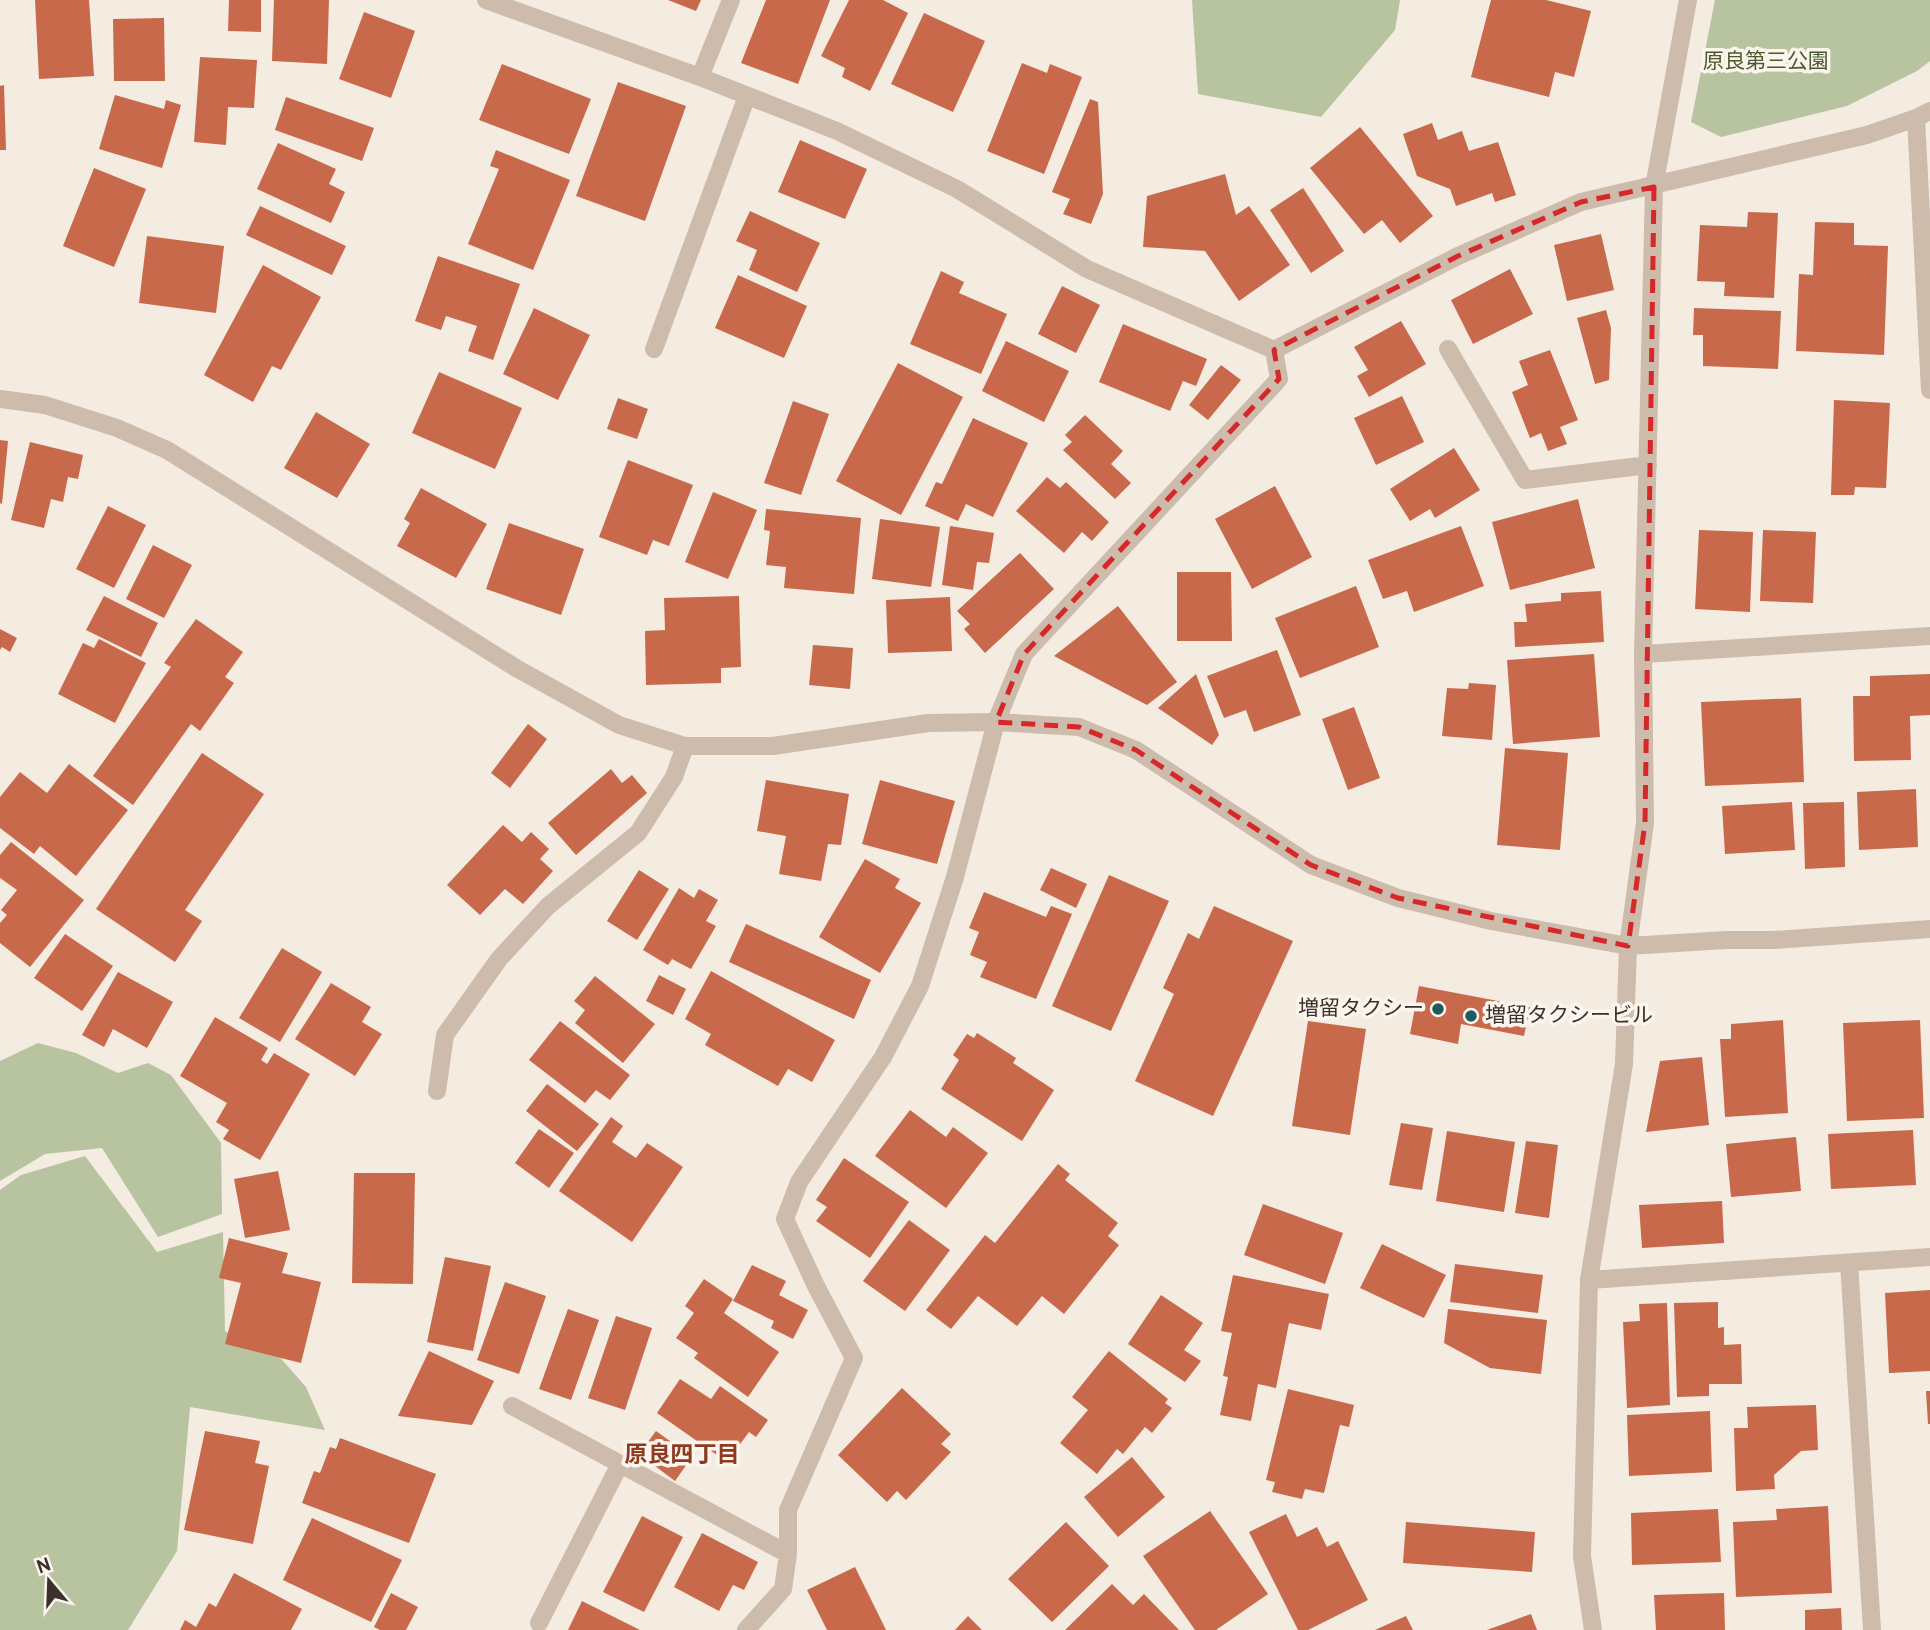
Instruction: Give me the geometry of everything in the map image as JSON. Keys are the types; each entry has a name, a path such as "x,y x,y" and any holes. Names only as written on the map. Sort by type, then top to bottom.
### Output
{"street":[{"path":"486,0 700,77 837,131 957,189 1087,269 1274,350"},
{"path":"700,77 731,0"},
{"path":"1593,1630 1582,1556 1589,1280 1624,1064 1629,946 1645,822 1643,654 1654,187 1688,0"},
{"path":"654,349 747,96"},
{"path":"1274,350 1458,256 1581,202 1867,135 1923,114 1930,390"},
{"path":"1448,349 1525,480 1648,465"},
{"path":"746,1630 783,1589 788,1554 788,1510 854,1358 785,1219 799,1182 883,1057 920,986 955,877 996,722 1024,654 1279,379 1274,350"},
{"path":"0,400 45,405 117,428 167,450 516,668 619,725 685,746 773,746 928,723 996,722 1079,727 1136,750 1311,864 1398,898 1491,921 1629,946 1773,940 1930,929"},
{"path":"1643,654 1930,636"},
{"path":"437,1091 445,1035 499,959 548,906 638,834 674,777 685,746"},
{"path":"1589,1280 1930,1257"},
{"path":"1849,1263 1872,1630"},
{"path":"512,1406 788,1554"},
{"path":"538,1622 620,1464"}],"highlighted area":[{"path":"1654,187 1645,823 1628,946 1398,898 1311,865 1136,750 1079,727 996,722 1024,654 1279,379 1274,350 1458,256 1581,202"}],"green space":[{"path":"1192,0 1400,0 1395,30 1321,117 1198,94"},
{"name":"原良第三公園","path":"1715,0 1930,0 1930,61 1917,71 1847,106 1721,137 1691,122"},
{"path":"38,1043 76,1053 118,1073 148,1063 171,1075 221,1143 222,1214 158,1237 102,1148 45,1154 0,1181 0,1061"},
{"path":"85,1156 157,1252 223,1232 225,1331 277,1354 306,1387 325,1430 190,1407 177,1551 128,1630 0,1630 0,1190 21,1175"}],"building":[{"path":"35,0 89,0 94,76 39,79"},
{"path":"229,0 261,0 261,32 228,31"},
{"path":"274,0 329,0 327,64 272,61"},
{"path":"668,0 701,0 696,11"},
{"path":"766,0 830,0 798,84 741,63"},
{"path":"849,0 883,0 908,13 870,91 842,77 845,68 821,56"},
{"path":"1491,0 1546,0 1591,11 1574,77 1555,72 1549,97 1471,77"},
{"path":"364,12 415,31 391,98 339,79"},
{"path":"924,13 985,41 953,112 891,84"},
{"path":"164,18 165,81 114,81 113,19"},
{"path":"200,57 257,60 254,108 228,107 226,145 194,142"},
{"path":"1022,63 1047,73 1050,64 1082,77 1044,174 987,151"},
{"path":"502,64 591,99 569,154 479,120"},
{"path":"618,82 686,106 645,221 576,196"},
{"path":"4,85 6,150 0,150 0,86"},
{"path":"115,95 164,109 166,100 181,105 162,168 99,149"},
{"path":"286,97 374,128 362,161 275,130"},
{"path":"1090,99 1098,102 1103,194 1091,224 1063,214 1070,199 1052,192"},
{"path":"1432,123 1438,140 1462,131 1469,151 1498,142 1516,195 1495,202 1492,193 1456,206 1450,189 1417,176 1403,134"},
{"path":"1360,127 1433,216 1400,243 1382,220 1364,234 1310,168"},
{"path":"800,140 867,169 845,219 778,192"},
{"path":"278,143 336,169 329,184 345,192 331,223 257,189"},
{"path":"496,150 570,180 533,270 468,244 499,169 490,166"},
{"path":"94,168 146,189 114,267 63,246"},
{"path":"1225,174 1236,215 1249,206 1290,265 1239,301 1205,251 1143,247 1147,196"},
{"path":"1303,188 1344,251 1311,273 1270,210"},
{"path":"260,206 346,246 332,275 246,235"},
{"path":"750,211 820,243 797,292 749,270 757,250 736,241"},
{"path":"1748,212 1778,213 1774,298 1724,296 1725,282 1697,281 1700,225 1747,227"},
{"path":"1815,222 1854,223 1854,245 1888,246 1884,355 1796,351 1799,274 1813,275"},
{"path":"1601,234 1614,290 1567,301 1554,245"},
{"path":"147,236 224,246 216,313 139,303"},
{"path":"438,256 520,284 493,360 468,351 477,326 446,316 441,330 415,321"},
{"path":"263,265 321,297 281,370 272,366 253,402 204,375"},
{"path":"1510,269 1533,314 1473,344 1451,300"},
{"path":"941,271 964,282 959,293 1007,314 981,374 910,344"},
{"path":"738,275 807,306 784,358 715,328"},
{"path":"1062,286 1100,305 1076,353 1038,334"},
{"path":"534,308 590,335 558,400 503,374"},
{"path":"1694,308 1781,311 1778,369 1703,366 1703,335 1693,335"},
{"path":"1606,310 1611,328 1609,380 1595,384 1577,318"},
{"path":"1401,321 1426,364 1369,397 1357,376 1368,370 1354,347"},
{"path":"1123,324 1207,359 1196,386 1183,381 1170,411 1099,382"},
{"path":"1006,341 1069,371 1044,422 982,391"},
{"path":"1550,350 1578,420 1560,427 1567,444 1548,451 1541,433 1530,438 1512,392 1528,385 1519,361"},
{"path":"898,363 963,397 901,515 836,481"},
{"path":"1221,365 1241,380 1208,420 1189,405"},
{"path":"439,372 522,408 495,469 412,433"},
{"path":"1402,396 1424,442 1376,465 1354,418"},
{"path":"618,398 648,409 637,439 607,429"},
{"path":"1834,400 1890,403 1886,488 1855,487 1854,495 1831,495"},
{"path":"793,401 829,414 801,495 764,483"},
{"path":"316,412 370,444 337,498 284,468"},
{"path":"1085,415 1123,451 1111,464 1131,483 1115,499 1063,450 1072,442 1065,435"},
{"path":"973,418 1028,443 993,517 966,504 958,521 925,506 936,482 942,484"},
{"path":"0,440 8,441 2,504 0,503"},
{"path":"30,442 83,455 78,479 68,477 63,502 51,499 44,528 11,520"},
{"path":"1454,448 1480,490 1435,518 1430,509 1410,521 1390,489"},
{"path":"628,460 693,485 669,546 653,540 647,555 599,537"},
{"path":"1047,477 1060,488 1066,482 1109,522 1092,541 1082,532 1064,553 1016,511"},
{"path":"1275,486 1312,557 1252,589 1215,519"},
{"path":"421,488 487,524 456,578 397,546 410,523 404,519"},
{"path":"713,492 757,510 728,579 685,562"},
{"path":"1578,499 1595,568 1510,590 1492,522"},
{"path":"108,506 146,525 114,588 76,569"},
{"path":"766,509 861,518 854,594 784,588 786,567 766,565 770,531 764,530"},
{"path":"880,519 940,527 931,587 872,579"},
{"path":"509,523 584,549 561,615 486,589"},
{"path":"950,526 994,533 989,563 977,562 973,590 942,585"},
{"path":"1461,526 1484,586 1414,612 1407,591 1383,599 1368,560"},
{"path":"1699,530 1753,532 1750,612 1695,609"},
{"path":"1763,530 1816,532 1813,603 1760,601"},
{"path":"153,545 192,565 164,618 126,599"},
{"path":"1020,553 1054,589 985,653 964,629 970,624 957,611"},
{"path":"1177,572 1231,572 1232,641 1177,641"},
{"path":"1356,586 1379,647 1300,678 1275,618"},
{"path":"1601,591 1604,642 1515,647 1514,622 1527,622 1525,604 1561,601 1561,593"},
{"path":"104,596 158,623 141,657 86,630"},
{"path":"739,596 741,667 721,668 721,683 646,685 645,631 665,630 664,598"},
{"path":"950,597 952,651 888,653 886,600"},
{"path":"1118,606 1177,682 1147,705 1054,656"},
{"path":"196,619 243,652 225,677 234,683 200,731 191,724 133,805 93,776 171,667 164,663"},
{"path":"0,629 17,638 10,652 2,647 0,650"},
{"path":"99,639 146,663 115,723 58,694 83,643 94,648"},
{"path":"813,645 853,648 850,689 809,685"},
{"path":"1277,650 1301,715 1254,732 1246,710 1224,718 1207,676"},
{"path":"1594,654 1600,737 1513,744 1507,660"},
{"path":"1196,674 1219,735 1212,745 1158,708"},
{"path":"1930,674 1930,715 1910,716 1911,760 1854,761 1853,696 1870,696 1870,676"},
{"path":"1469,683 1496,685 1492,740 1442,736 1447,688 1468,689"},
{"path":"1801,698 1804,782 1705,786 1701,702"},
{"path":"1354,707 1380,778 1348,790 1322,719"},
{"path":"528,724 547,739 510,788 491,773"},
{"path":"1505,748 1568,753 1560,850 1497,845"},
{"path":"202,753 264,794 185,910 202,921 175,962 96,909"},
{"path":"69,764 128,810 76,876 40,846 34,854 0,828 0,797 20,772 47,793"},
{"path":"611,769 622,783 632,775 647,793 576,855 548,823"},
{"path":"766,780 849,794 841,845 828,844 821,881 779,874 786,836 757,831"},
{"path":"880,780 955,801 937,864 862,844"},
{"path":"1916,789 1918,847 1859,850 1857,792"},
{"path":"1792,802 1795,850 1725,854 1722,806"},
{"path":"1844,802 1845,867 1805,869 1803,803"},
{"path":"503,825 522,842 531,832 549,849 540,859 553,871 523,904 505,889 480,915 447,885"},
{"path":"11,842 84,900 30,967 0,943 0,923 7,915 1,910 17,890 0,878 0,855"},
{"path":"865,859 900,879 895,888 921,903 880,973 819,937"},
{"path":"1051,868 1087,884 1076,908 1040,890"},
{"path":"639,870 669,889 637,940 607,921"},
{"path":"1109,875 1169,901 1111,1031 1052,1006"},
{"path":"679,888 694,898 699,889 718,900 706,921 716,926 691,969 672,959 668,965 643,950"},
{"path":"984,892 1046,917 1051,906 1072,914 1036,999 980,977 987,962 970,955 979,932 969,928"},
{"path":"1214,906 1293,941 1213,1116 1135,1081 1174,994 1163,988 1188,933 1199,939"},
{"path":"746,924 871,980 854,1019 729,962"},
{"path":"65,934 113,966 82,1011 34,978"},
{"path":"282,948 322,972 280,1042 239,1018"},
{"path":"711,971 835,1040 812,1082 788,1069 778,1086 705,1045 711,1034 685,1019"},
{"path":"118,972 173,1002 147,1048 113,1029 104,1047 82,1035"},
{"path":"659,975 686,989 673,1015 646,1001"},
{"path":"595,976 655,1024 623,1063 575,1023 585,1010 574,1001"},
{"path":"331,983 371,1007 362,1022 382,1034 355,1076 295,1039"},
{"name":"増留タクシービル","path":"1419,986 1530,1007 1524,1036 1461,1024 1458,1044 1410,1034"},
{"path":"215,1017 268,1048 261,1060 267,1064 274,1053 310,1074 260,1160 223,1139 229,1130 216,1122 227,1103 180,1076"},
{"path":"1783,1020 1788,1113 1725,1117 1720,1039 1731,1039 1731,1024"},
{"path":"1920,1020 1924,1118 1847,1121 1843,1023"},
{"path":"560,1021 630,1075 610,1100 596,1090 585,1103 529,1060"},
{"path":"1308,1021 1366,1029 1350,1135 1292,1126"},
{"path":"977,1033 1016,1058 1013,1063 1054,1090 1022,1141 941,1089 959,1060 953,1055 967,1034 974,1038"},
{"path":"1702,1057 1709,1125 1646,1132 1660,1061"},
{"path":"547,1084 599,1124 577,1151 526,1111"},
{"path":"910,1110 946,1137 953,1127 988,1153 946,1208 875,1156"},
{"path":"611,1117 623,1126 612,1142 636,1158 647,1143 683,1167 632,1242 559,1191"},
{"path":"1401,1123 1433,1128 1422,1190 1389,1185"},
{"path":"539,1129 574,1153 549,1188 515,1163"},
{"path":"1913,1130 1916,1185 1831,1189 1828,1134"},
{"path":"1447,1131 1515,1142 1504,1212 1436,1201"},
{"path":"1796,1137 1801,1191 1731,1197 1726,1144"},
{"path":"1526,1141 1558,1145 1549,1218 1515,1213"},
{"path":"844,1158 909,1202 870,1258 816,1221 827,1207 816,1200"},
{"path":"1058,1164 1070,1174 1065,1180 1118,1223 1108,1236 1119,1245 1064,1314 1042,1296 1017,1326 978,1296 951,1329 926,1310 985,1235 995,1243"},
{"path":"278,1171 290,1230 245,1238 234,1179"},
{"path":"354,1173 415,1173 413,1284 352,1283"},
{"path":"1722,1201 1724,1243 1642,1248 1639,1205"},
{"path":"1263,1204 1343,1233 1325,1284 1244,1255"},
{"path":"909,1220 950,1250 905,1311 863,1281"},
{"path":"229,1238 288,1253 282,1273 321,1282 301,1363 225,1344 241,1283 219,1278"},
{"path":"1382,1244 1446,1275 1424,1318 1360,1288"},
{"path":"445,1257 491,1266 473,1351 427,1342"},
{"path":"1455,1264 1543,1275 1538,1313 1450,1302"},
{"path":"752,1265 786,1281 779,1295 808,1310 793,1339 771,1328 774,1321 733,1301"},
{"path":"1233,1275 1329,1294 1321,1330 1289,1323 1276,1388 1258,1384 1251,1421 1220,1415 1228,1377 1223,1376 1232,1333 1221,1331"},
{"path":"704,1279 733,1299 724,1313 779,1352 748,1397 694,1358 698,1353 676,1338 694,1313 685,1306"},
{"path":"505,1282 546,1296 519,1374 477,1360"},
{"path":"1930,1290 1930,1371 1889,1373 1885,1293"},
{"path":"1161,1295 1203,1323 1184,1350 1201,1361 1185,1382 1128,1344"},
{"path":"1718,1302 1718,1328 1724,1327 1724,1345 1741,1344 1742,1384 1709,1384 1709,1396 1677,1397 1674,1303"},
{"path":"1667,1303 1670,1405 1627,1408 1623,1322 1640,1321 1639,1304"},
{"path":"568,1309 599,1320 571,1400 539,1389"},
{"path":"1448,1309 1547,1320 1541,1374 1490,1368 1444,1343"},
{"path":"616,1316 652,1328 625,1410 588,1398"},
{"path":"429,1351 494,1381 472,1425 398,1416"},
{"path":"1109,1351 1168,1399 1165,1403 1172,1408 1152,1433 1145,1427 1123,1454 1117,1449 1097,1474 1060,1443 1088,1410 1072,1397"},
{"path":"680,1379 711,1399 720,1386 768,1420 756,1437 749,1432 727,1462 657,1413"},
{"path":"902,1388 951,1434 941,1444 951,1452 906,1500 897,1491 887,1502 838,1455"},
{"path":"1288,1389 1354,1405 1349,1427 1340,1425 1324,1493 1305,1489 1302,1499 1272,1492 1275,1482 1266,1480"},
{"path":"1926,1391 1930,1391 1930,1424 1928,1424"},
{"path":"1816,1405 1818,1450 1801,1451 1774,1475 1775,1489 1736,1491 1734,1428 1748,1428 1747,1407"},
{"path":"1710,1411 1712,1472 1629,1476 1627,1415"},
{"path":"205,1431 260,1441 255,1463 269,1466 253,1544 184,1530"},
{"path":"656,1431 692,1457 675,1481 639,1454"},
{"path":"340,1438 436,1474 409,1543 302,1503 314,1471 320,1473 330,1447 336,1449"},
{"path":"1132,1457 1165,1497 1118,1537 1084,1497"},
{"path":"1828,1506 1832,1593 1736,1597 1733,1522 1777,1520 1776,1509"},
{"path":"1718,1509 1721,1562 1632,1565 1631,1513"},
{"path":"1210,1511 1268,1594 1216,1630 1195,1630 1143,1556"},
{"path":"1286,1514 1297,1537 1317,1527 1327,1547 1338,1541 1368,1600 1308,1630 1298,1630 1249,1532"},
{"path":"642,1516 683,1537 644,1612 603,1592"},
{"path":"312,1518 402,1560 371,1622 283,1580"},
{"path":"1066,1522 1109,1566 1052,1622 1008,1579"},
{"path":"1406,1522 1535,1532 1532,1572 1403,1563"},
{"path":"702,1533 758,1562 744,1590 733,1585 719,1611 674,1587"},
{"path":"855,1567 886,1630 827,1630 807,1590"},
{"path":"234,1573 302,1609 291,1630 180,1630 185,1620 196,1627 209,1603 216,1607"},
{"path":"1112,1584 1133,1605 1144,1594 1179,1630 1065,1630"},
{"path":"391,1593 418,1607 406,1630 380,1630 374,1627"},
{"path":"1724,1593 1725,1630 1656,1630 1654,1595"},
{"path":"582,1601 640,1630 568,1630"},
{"path":"1841,1608 1842,1630 1805,1630 1805,1610"},
{"path":"1531,1614 1537,1630 1487,1630"},
{"path":"968,1616 982,1630 955,1630"},
{"path":"1406,1616 1413,1630 1375,1630"}],"place":[{"name":"増留タクシー","path":"1438,1009"},
{"name":"増留タクシービル","path":"1471,1016"}],"district":[{"name":"原良四丁目","path":"682,1456"}]}
